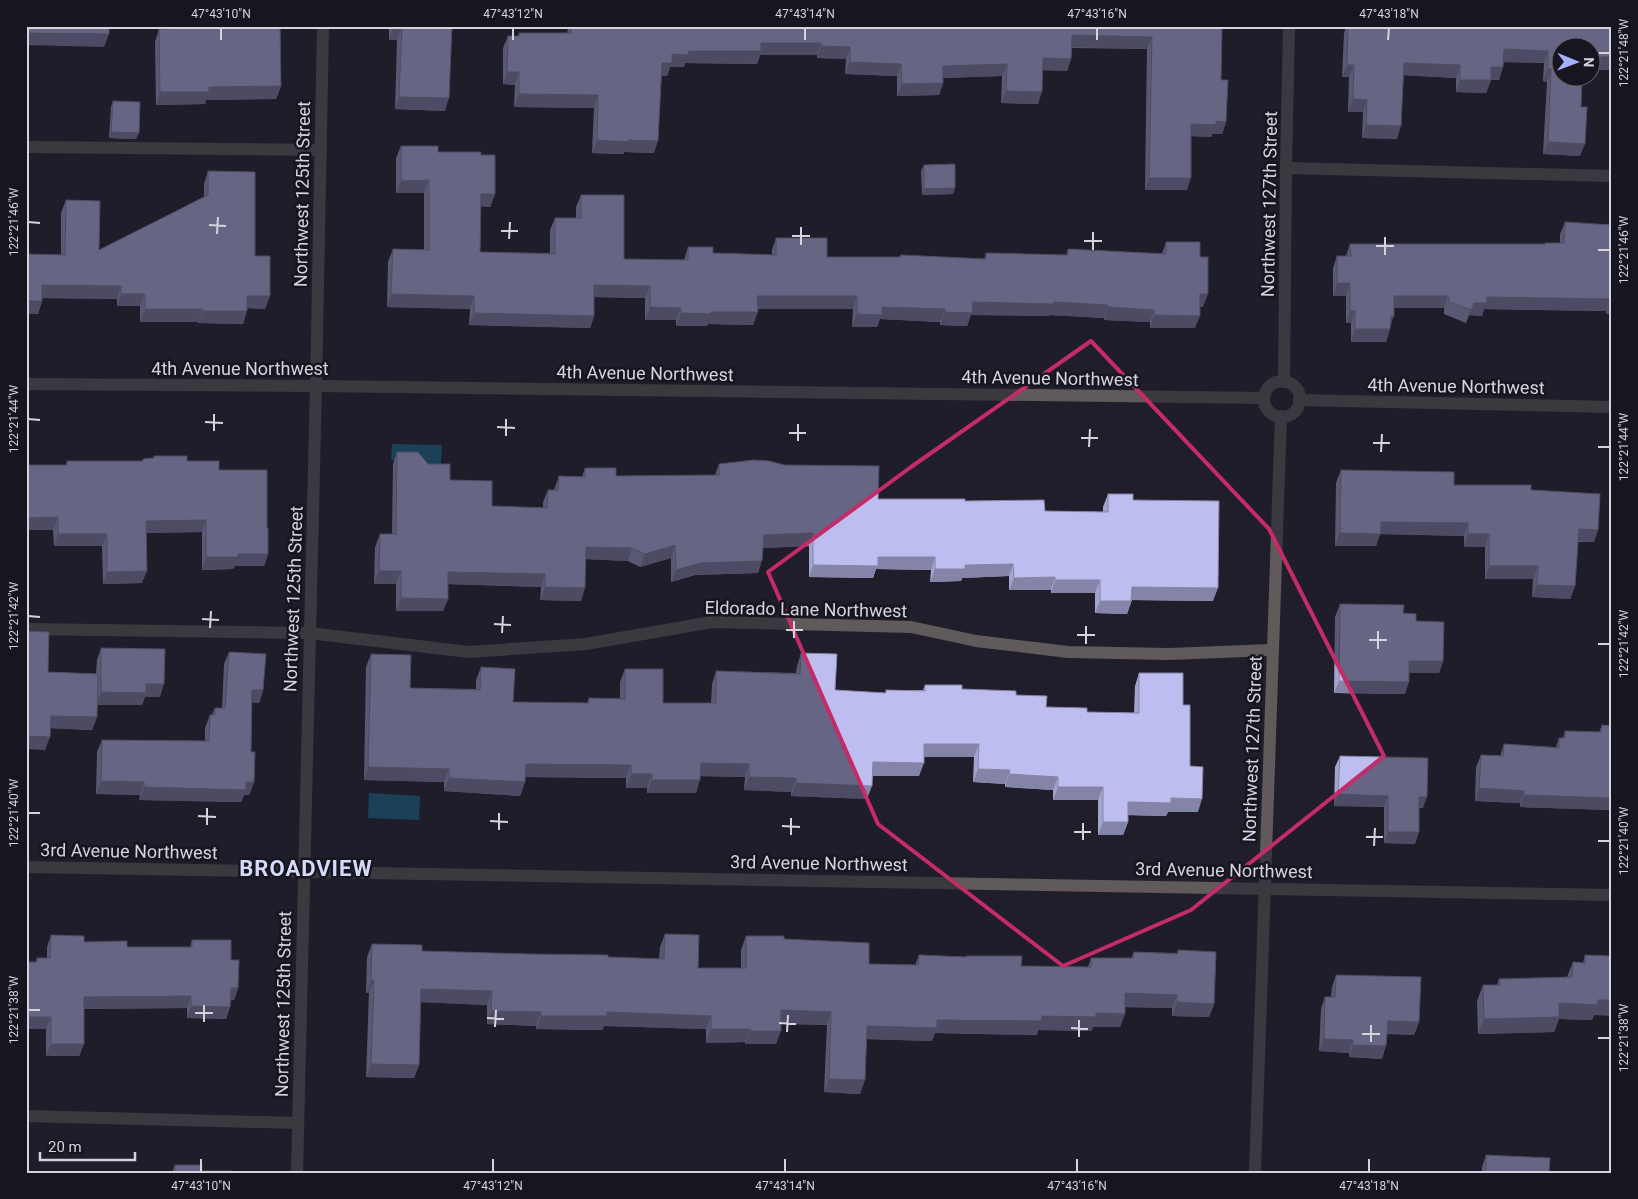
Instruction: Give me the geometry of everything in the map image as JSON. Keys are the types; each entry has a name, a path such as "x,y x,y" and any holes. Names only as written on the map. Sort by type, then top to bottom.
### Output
{"street":[{"name":"Northwest 125th Street","path":"297,1173 323,26"},
{"name":"Northwest 127th Street","path":"1284,382 1289,26"},
{"path":"26,147 320,150"},
{"path":"1286,168 1612,176"},
{"path":"1276,382 1284,382 1297,390 1299,400 1298,407 1294,412 1281,416 1273,414 1269,410 1264,398 1266,390 1271,385 1276,382"},
{"name":"4th Avenue Northwest","path":"26,384 1264,398"},
{"name":"4th Avenue Northwest","path":"1299,400 1612,407"},
{"name":"Northwest 127th Street","path":"1255,1173 1281,416"},
{"name":"Eldorado Lane Northwest","path":"26,629 309,633 469,652 586,644 712,622 911,627 976,641 1068,652 1168,654 1273,650"},
{"name":"3rd Avenue Northwest","path":"26,868 304,871 1612,895"},
{"path":"26,1116 298,1123"}],"highlighted area":[{"path":"1091,341 1269,529 1384,756 1191,910 1063,966 878,824 768,572 911,467"}],"water":[{"path":"392,444 442,445 440,466 391,460"},
{"path":"369,793 420,796 419,820 368,818"}],"building":[{"path":"26,26 109,26 109,34 26,33"},
{"path":"170,26 280,26 281,86 209,87 209,92 160,92 159,29 170,29"},
{"path":"393,26 452,26 449,98 399,97 402,27"},
{"path":"571,26 1222,26 1221,80 1228,80 1226,122 1216,121 1216,125 1191,124 1191,178 1149,178 1152,37 1072,35 1071,59 1043,58 1042,92 1006,91 1007,64 943,66 943,83 902,84 901,64 850,62 850,47 821,46 821,43 761,43 761,51 689,51 688,55 672,54 672,63 662,63 658,141 597,140 598,95 519,94 519,72 507,72 508,36 519,36 519,33 571,33"},
{"path":"1348,26 1612,26 1612,57 1600,57 1600,38 1550,38 1550,69 1548,69 1548,51 1504,49 1503,67 1491,67 1491,80 1460,80 1460,65 1404,63 1401,126 1366,125 1367,100 1353,99 1354,65 1347,65"},
{"path":"1550,88 1582,88 1581,107 1587,107 1585,144 1548,142"},
{"path":"113,101 140,102 139,133 111,132"},
{"path":"401,146 438,146 438,152 481,152 481,155 495,155 495,194 481,194 480,252 555,254 555,218 581,218 581,195 624,195 624,259 688,260 688,247 713,247 713,253 776,255 776,238 827,238 827,257 900,257 901,255 986,259 986,253 1068,255 1068,249 1166,254 1166,242 1200,242 1200,257 1208,257 1208,294 1200,294 1200,316 1154,315 1154,310 1054,302 1054,304 973,302 972,313 945,312 945,309 882,307 882,315 857,314 857,296 757,296 758,312 711,312 711,314 681,313 681,308 650,307 650,286 594,285 594,316 474,313 474,296 391,294 393,249 429,250 429,180 401,181"},
{"path":"955,164 955,188 924,189 924,165"},
{"path":"208,171 255,172 255,256 270,256 270,296 247,296 247,311 145,309 145,294 121,294 121,286 42,285 42,301 26,301 26,254 65,255 66,200 100,201 99,250 208,195"},
{"path":"1565,222 1612,225 1612,301 1610,299 1487,297 1487,303 1474,303 1471,310 1449,302 1448,296 1394,296 1394,316 1391,316 1390,329 1355,329 1355,311 1350,311 1350,283 1337,283 1337,256 1351,256 1350,244 1564,243"},
{"path":"397,452 418,452 428,464 450,464 450,480 492,481 492,506 547,508 548,490 558,490 559,476 585,477 585,468 616,468 616,476 719,475 719,464 754,460 784,465 879,466 878,499 1044,500 1045,511 1108,512 1108,494 1133,494 1133,500 1219,501 1218,588 1132,587 1131,601 1100,601 1100,580 1055,580 1055,577 1014,578 1013,564 965,565 965,569 935,569 935,557 878,557 878,566 813,565 813,533 764,535 762,561 700,563 676,570 675,545 645,554 632,548 586,547 585,588 545,587 545,574 448,572 448,599 401,598 401,571 379,571 380,534 396,534"},
{"path":"154,456 187,456 187,461 219,461 219,470 267,470 268,554 238,554 238,557 206,557 206,520 146,521 147,571 107,572 107,534 58,534 58,517 26,518 26,465 67,465 67,461 143,461 143,459 154,458"},
{"path":"1341,470 1454,472 1454,485 1531,485 1531,490 1600,494 1598,530 1579,529 1575,586 1537,585 1538,566 1489,566 1489,534 1468,534 1468,523 1381,522 1381,534 1340,533"},
{"path":"1340,604 1404,605 1403,613 1416,614 1416,621 1444,622 1443,661 1409,661 1409,682 1339,681"},
{"path":"26,631 49,632 48,672 98,674 97,717 51,716 50,737 26,736"},
{"path":"101,648 165,649 164,684 146,684 146,693 101,692"},
{"path":"229,652 266,654 263,690 252,690 251,752 255,752 254,782 246,782 246,790 144,787 144,782 101,781 102,740 209,741 210,715 215,715 215,708 225,708"},
{"path":"801,653 837,654 835,690 886,693 886,690 925,691 925,685 962,685 962,689 1016,691 1016,695 1047,696 1046,707 1087,708 1087,712 1139,713 1139,673 1183,673 1183,705 1190,705 1190,766 1203,767 1202,799 1171,798 1171,803 1128,802 1128,822 1103,822 1103,787 1058,787 1058,777 1009,774 1010,770 978,769 979,744 924,744 924,763 873,762 872,786 796,783 796,778 749,777 749,764 701,763 700,780 652,780 652,774 631,774 631,765 526,764 525,782 449,778 449,769 368,767 371,654 411,655 410,688 480,690 481,667 515,669 513,702 589,703 589,698 625,699 625,669 663,669 663,703 716,703 716,671 800,674"},
{"path":"1602,725 1612,726 1612,798 1524,795 1524,791 1479,788 1481,755 1503,756 1504,744 1559,748 1559,738 1565,738 1565,731 1601,732"},
{"path":"1340,756 1428,758 1427,797 1419,797 1419,832 1388,832 1388,796 1338,794"},
{"path":"665,934 699,935 698,968 746,968 746,936 784,936 784,939 869,943 869,964 918,965 919,955 966,957 1022,956 1021,966 1091,967 1091,958 1133,958 1134,952 1178,954 1178,950 1216,952 1214,1004 1177,1002 1177,995 1125,993 1125,1014 1096,1013 1096,1017 1042,1016 1041,1021 937,1020 937,1028 867,1026 865,1080 829,1079 831,1012 781,1010 781,1031 711,1029 711,1016 607,1012 607,1016 541,1016 541,1012 491,1011 492,991 421,989 419,1065 371,1064 374,980 371,980 372,944 422,945 422,951 608,955 608,957 664,959"},
{"path":"51,935 84,936 84,942 127,941 127,947 192,947 192,940 231,940 231,960 239,960 238,988 231,988 230,1007 191,1006 191,996 84,997 84,1044 51,1044 51,1017 26,1017 26,962 37,962 37,958 50,958"},
{"path":"1585,955 1612,956 1612,1000 1598,1000 1598,1005 1559,1003 1559,1017 1484,1019 1483,985 1500,985 1499,979 1572,977 1573,962 1585,963"},
{"path":"1336,975 1421,977 1419,1022 1388,1021 1386,1046 1353,1045 1353,1040 1324,1039 1325,997 1335,997"},
{"path":"1486,1155 1550,1158 1549,1173 1486,1173"},
{"path":"175,1165 202,1165 202,1171 232,1171 232,1173 175,1173"}],"district":[{"name":"BROADVIEW","path":"306,868"}]}
